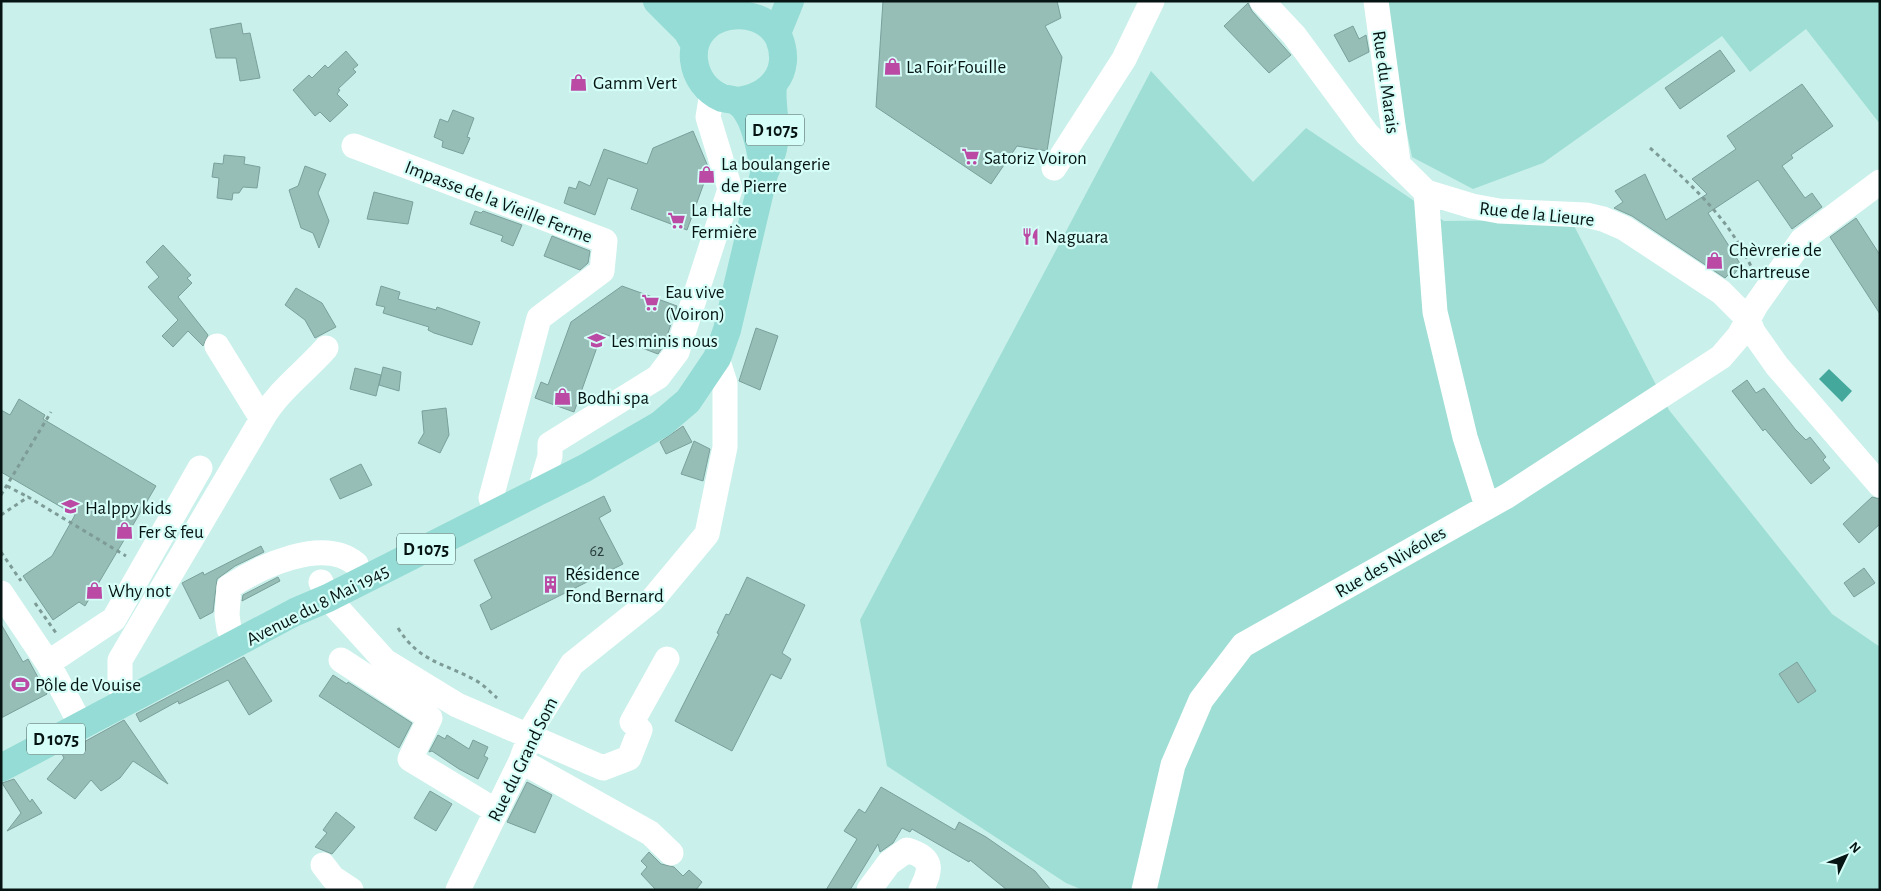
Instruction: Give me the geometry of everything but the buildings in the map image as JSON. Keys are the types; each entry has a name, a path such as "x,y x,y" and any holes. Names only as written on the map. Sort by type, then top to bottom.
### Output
{"main road":[{"path":"657,1 688,32 695,45"},
{"path":"691,1 708,12 722,14"},
{"path":"777,33 790,1"},
{"path":"757,7 765,20 777,33 782,45 784,58 782,68 773,85 756,97 724,97 696,71 695,45 700,32 722,14 757,7"},
{"name":"D 1075","path":"764,174 774,150 775,134 771,102 773,85"},
{"name":"D 1075","path":"724,97 745,110 753,125 761,148 764,174"},
{"name":"Avenue du 8 Mai 1945","path":"1,768 120,687 230,630 324,590 661,424 688,401 717,358 727,330 764,174"},
{"name":"Avenue du 8 Mai 1945","path":"543,481 653,410 682,388 727,330"},
{"name":"Avenue du 8 Mai 1945","path":"1,748 77,718 296,612 356,564 495,506"}],"street":[{"path":"1054,168 1124,59 1152,1"},
{"path":"1262,1 1294,35 1366,134 1398,162 1426,192 1435,312 1465,436 1488,506"},
{"name":"Rue du Marais","path":"1376,1 1398,162"},
{"path":"543,481 550,456 550,444 658,377 677,352 730,190 708,118 724,97"},
{"name":"Impasse de la Vieille Ferme","path":"354,146 605,242 602,271 539,318 495,506"},
{"name":"Rue des Nivéoles","path":"1144,890 1173,765 1201,700 1244,645 1507,496 1721,357 1739,336 1762,296 1802,240 1880,182"},
{"name":"Rue de la Lieure","path":"1426,192 1472,206 1499,211 1586,215 1624,228 1721,292 1748,319 1753,332 1777,366 1880,485"},
{"path":"217,346 262,419"},
{"path":"120,687 120,660 272,401 308,369 326,348"},
{"name":"Rue du Grand Som","path":"458,890 521,761 538,717 572,664 652,600 707,534 725,447 725,383 717,358"},
{"path":"48,663 114,619 200,468"},
{"path":"230,630 228,615 229,587 252,572 287,557 317,554 337,556 351,560 356,564"},
{"path":"324,590 385,661 457,705 603,768 629,758 640,730 632,722 667,659"},
{"path":"1,594 48,663 77,718"},
{"path":"341,660 430,718 410,759 496,811"},
{"path":"521,761 650,833 671,853"},
{"path":"869,890 890,863 907,850 921,854 927,861 929,873 921,890"},
{"path":"323,865 333,878 351,890"}],"path":[{"path":"1650,148 1699,191 1719,214 1745,252 1762,296"},
{"path":"1,495 51,412"},
{"path":"7,486 144,566"},
{"path":"1,515 28,497"}],"shaded area":[{"path":"1380,1 1880,1 1880,124 1806,29 1750,72 1722,36 1543,163 1473,189 1412,157"},
{"path":"1151,71 1253,182 1306,128 1444,221 1571,220 1669,410 1832,614 1880,647 1880,890 1083,890 1066,883 887,766 860,620"},
{"path":"1829,369 1852,391 1842,402 1819,379"}],"place":[{"name":"La Foir'Fouille","path":"892,66"},
{"name":"Gamm Vert","path":"579,82"},
{"name":"Satoriz Voiron","path":"970,157"},
{"name":"La boulangerie de Pierre","path":"707,174"},
{"name":"La Halte Fermière","path":"677,220"},
{"name":"Naguara","path":"1031,236"},
{"name":"Chèvrerie de Chartreuse","path":"1715,260"},
{"name":"Eau vive (Voiron)","path":"651,302"},
{"name":"Les minis nous","path":"597,340"},
{"name":"Bodhi spa","path":"563,397"},
{"name":"Halppy kids","path":"71,507"},
{"name":"Fer & feu","path":"124,531"},
{"name":"Résidence Fond Bernard","path":"551,584"},
{"name":"Why not","path":"94,590"},
{"name":"Pôle de Vouise","path":"21,684"}]}
